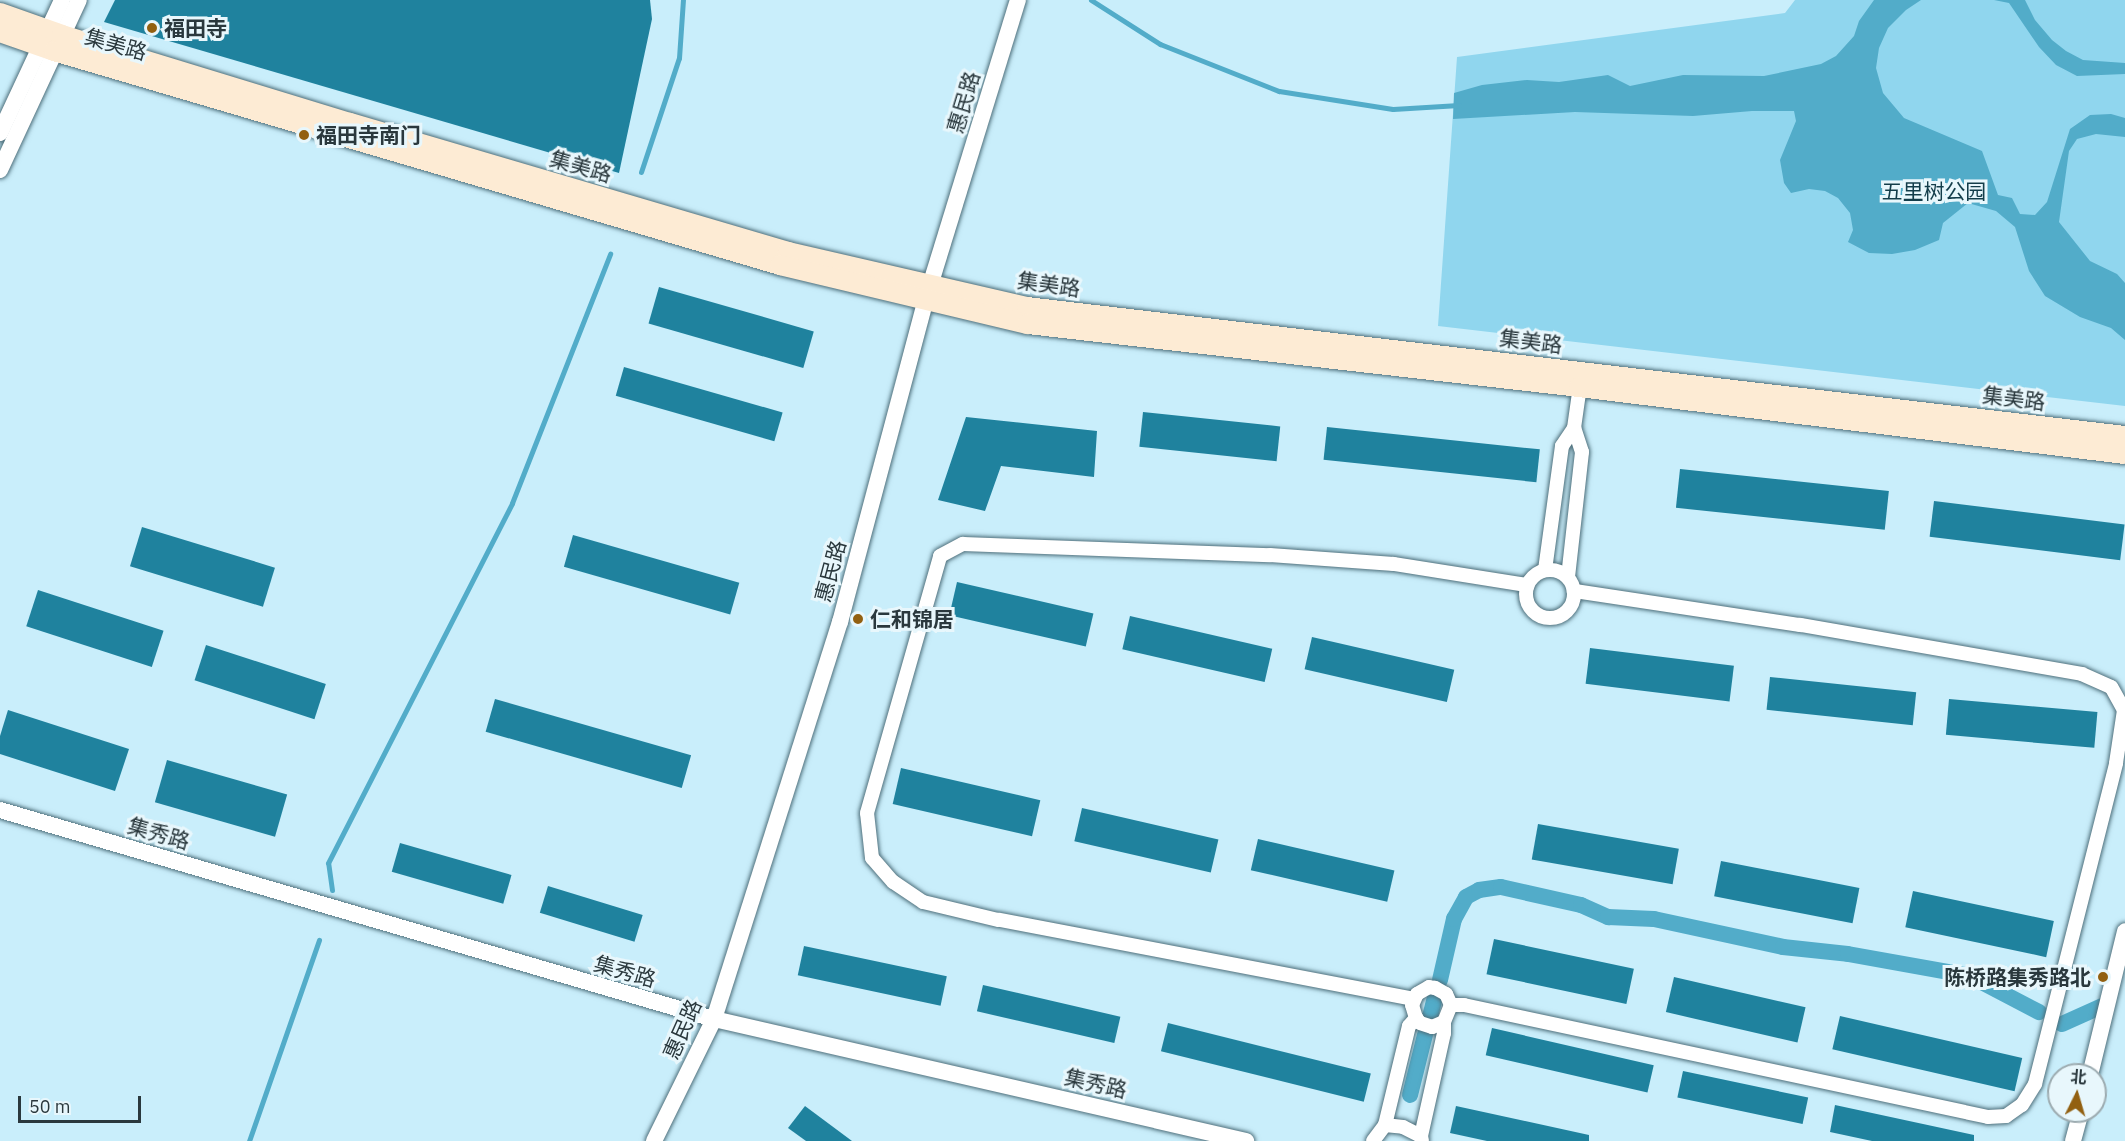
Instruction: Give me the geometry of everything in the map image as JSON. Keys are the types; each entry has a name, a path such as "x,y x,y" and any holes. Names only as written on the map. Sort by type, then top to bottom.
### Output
{"main road":[{"name":"集美路","path":"0,13 13,30 350,123 928,294 1581,379 2125,454"},
{"name":"集美路","path":"1581,379 2125,436"}],"street":[{"path":"0,170 50,40 62,0"},
{"path":"0,133 50,40 79,0"},
{"name":"惠民路","path":"654,1141 714,1019 840,622 928,294 1018,0"},
{"path":"1545,570 1562,446 1574,428 1581,379"},
{"path":"1568,577 1561,572 1545,570 1538,573 1527,585 1527,602 1537,614 1544,618 1560,616 1571,606 1574,591 1568,577 1582,452 1574,428"},
{"path":"1414,999 998,920 923,902 893,882 872,858 867,813 940,556 963,544 1270,555 1394,564 1527,585"},
{"path":"1451,1005 1476,1007 1988,1117 2006,1116 2022,1105 2035,1084 2116,763 2124,710 2111,687 2082,674 1800,625 1574,591"},
{"name":"集秀路","path":"0,810 714,1019 1246,1141"},
{"path":"2093,1063 2125,931"},
{"path":"1385,1125 1403,1127 1421,1138 1444,1033 1444,1022 1451,1005 1446,994 1435,988 1423,990 1414,999 1412,1005 1416,1018 1426,1026 1432,1027 1444,1022"},
{"path":"1373,1141 1385,1125 1409,1026 1416,1018"},
{"path":"2073,1141 2078,1123"}],"green space":[{"name":"五里树公园","path":"1795,0 2125,0 2125,406 1438,326 1457,57 1785,13"}],"shaded area":[{"path":"1874,0 1921,0 1906,10 1888,28 1879,48 1876,68 1883,93 1904,118 1982,151 1998,195 2012,198 2020,214 2035,215 2047,202 2070,129 2090,115 2111,114 2125,118 2125,137 2096,134 2077,139 2069,151 2059,222 2090,261 2117,274 2125,283 2125,340 2111,328 2080,317 2045,296 2029,271 2015,227 1996,211 1968,203 1943,223 1939,240 1915,250 1892,254 1869,253 1848,242 1853,230 1850,213 1838,198 1825,191 1809,189 1791,193 1784,183 1780,160 1796,121 1794,111 1752,111 1693,116 1575,112 1453,119 1454,93 1482,85 1527,80 1559,82 1608,75 1630,86 1683,75 1764,76 1821,64 1836,56 1854,36 1859,21"},
{"path":"1994,0 2025,0 2035,20 2052,40 2066,51 2083,60 2125,63 2125,74 2077,76 2056,65 2039,47 2009,3"}],"building":[{"path":"115,0 650,0 652,19 619,173 104,22"},
{"path":"659,287 814,331 803,368 649,324"},
{"path":"624,367 783,412 774,441 616,396"},
{"path":"1143,412 1280,426 1277,461 1139,447"},
{"path":"966,417 1097,431 1094,477 1001,466 985,511 938,500"},
{"path":"1327,427 1540,449 1536,482 1324,460"},
{"path":"1680,469 1889,491 1885,530 1676,508"},
{"path":"1934,501 2125,524 2120,560 1930,537"},
{"path":"142,527 275,568 263,607 130,566"},
{"path":"573,535 739,583 730,614 564,567"},
{"path":"957,582 1093,613 1086,647 949,615"},
{"path":"38,590 164,631 152,667 26,626"},
{"path":"1130,616 1272,649 1265,682 1122,649"},
{"path":"1312,637 1454,670 1447,702 1305,669"},
{"path":"206,645 326,684 314,719 195,680"},
{"path":"1590,648 1734,666 1730,701 1586,684"},
{"path":"1770,677 1916,692 1913,725 1767,710"},
{"path":"495,699 691,755 682,788 486,732"},
{"path":"1949,699 2097,712 2094,748 1946,735"},
{"path":"8,710 129,749 115,791 0,754 0,736"},
{"path":"167,760 287,794 275,837 155,802"},
{"path":"901,768 1040,800 1032,836 893,804"},
{"path":"1082,808 1218,839 1211,873 1074,841"},
{"path":"1538,824 1679,849 1673,884 1532,859"},
{"path":"1258,839 1394,870 1387,902 1251,870"},
{"path":"400,843 512,875 503,904 392,872"},
{"path":"1721,861 1859,888 1853,923 1714,896"},
{"path":"548,886 643,915 634,942 540,913"},
{"path":"1913,891 2054,921 2046,957 1905,927"},
{"path":"1494,939 1634,969 1626,1004 1487,974"},
{"path":"804,946 947,976 941,1006 798,975"},
{"path":"1674,977 1806,1007 1797,1042 1666,1012"},
{"path":"983,985 1120,1017 1114,1043 977,1011"},
{"path":"1840,1016 2022,1058 2015,1091 1832,1049"},
{"path":"1168,1023 1371,1074 1364,1102 1161,1051"},
{"path":"1492,1028 1654,1065 1647,1093 1486,1055"},
{"path":"1683,1071 1808,1098 1803,1124 1677,1097"},
{"path":"1835,1105 1974,1135 1974,1141 1872,1141 1830,1132"},
{"path":"805,1106 852,1141 806,1141 788,1128"},
{"path":"1456,1106 1589,1135 1589,1141 1487,1141 1450,1133"}],"waterway":[{"path":"641,172 679,58 683,0"},
{"path":"1091,0 1160,44 1279,91 1393,109 1459,105"},
{"path":"332,890 328,863 512,503 610,254"},
{"path":"1440,980 1454,919 1466,897 1479,890 1501,887 1581,905 1608,917 1654,919 1783,947 1848,954 1970,976 2039,1012"},
{"path":"249,1141 319,940"},
{"path":"1430,1017 1435,997"},
{"path":"2062,1024 2102,1006"},
{"path":"1410,1095 1425,1035"}],"place":[{"name":"福田寺","path":"152,28"},
{"name":"福田寺南门","path":"304,135"},
{"name":"仁和锦居","path":"858,619"},
{"name":"陈桥路集秀路北","path":"2103,977"}]}
